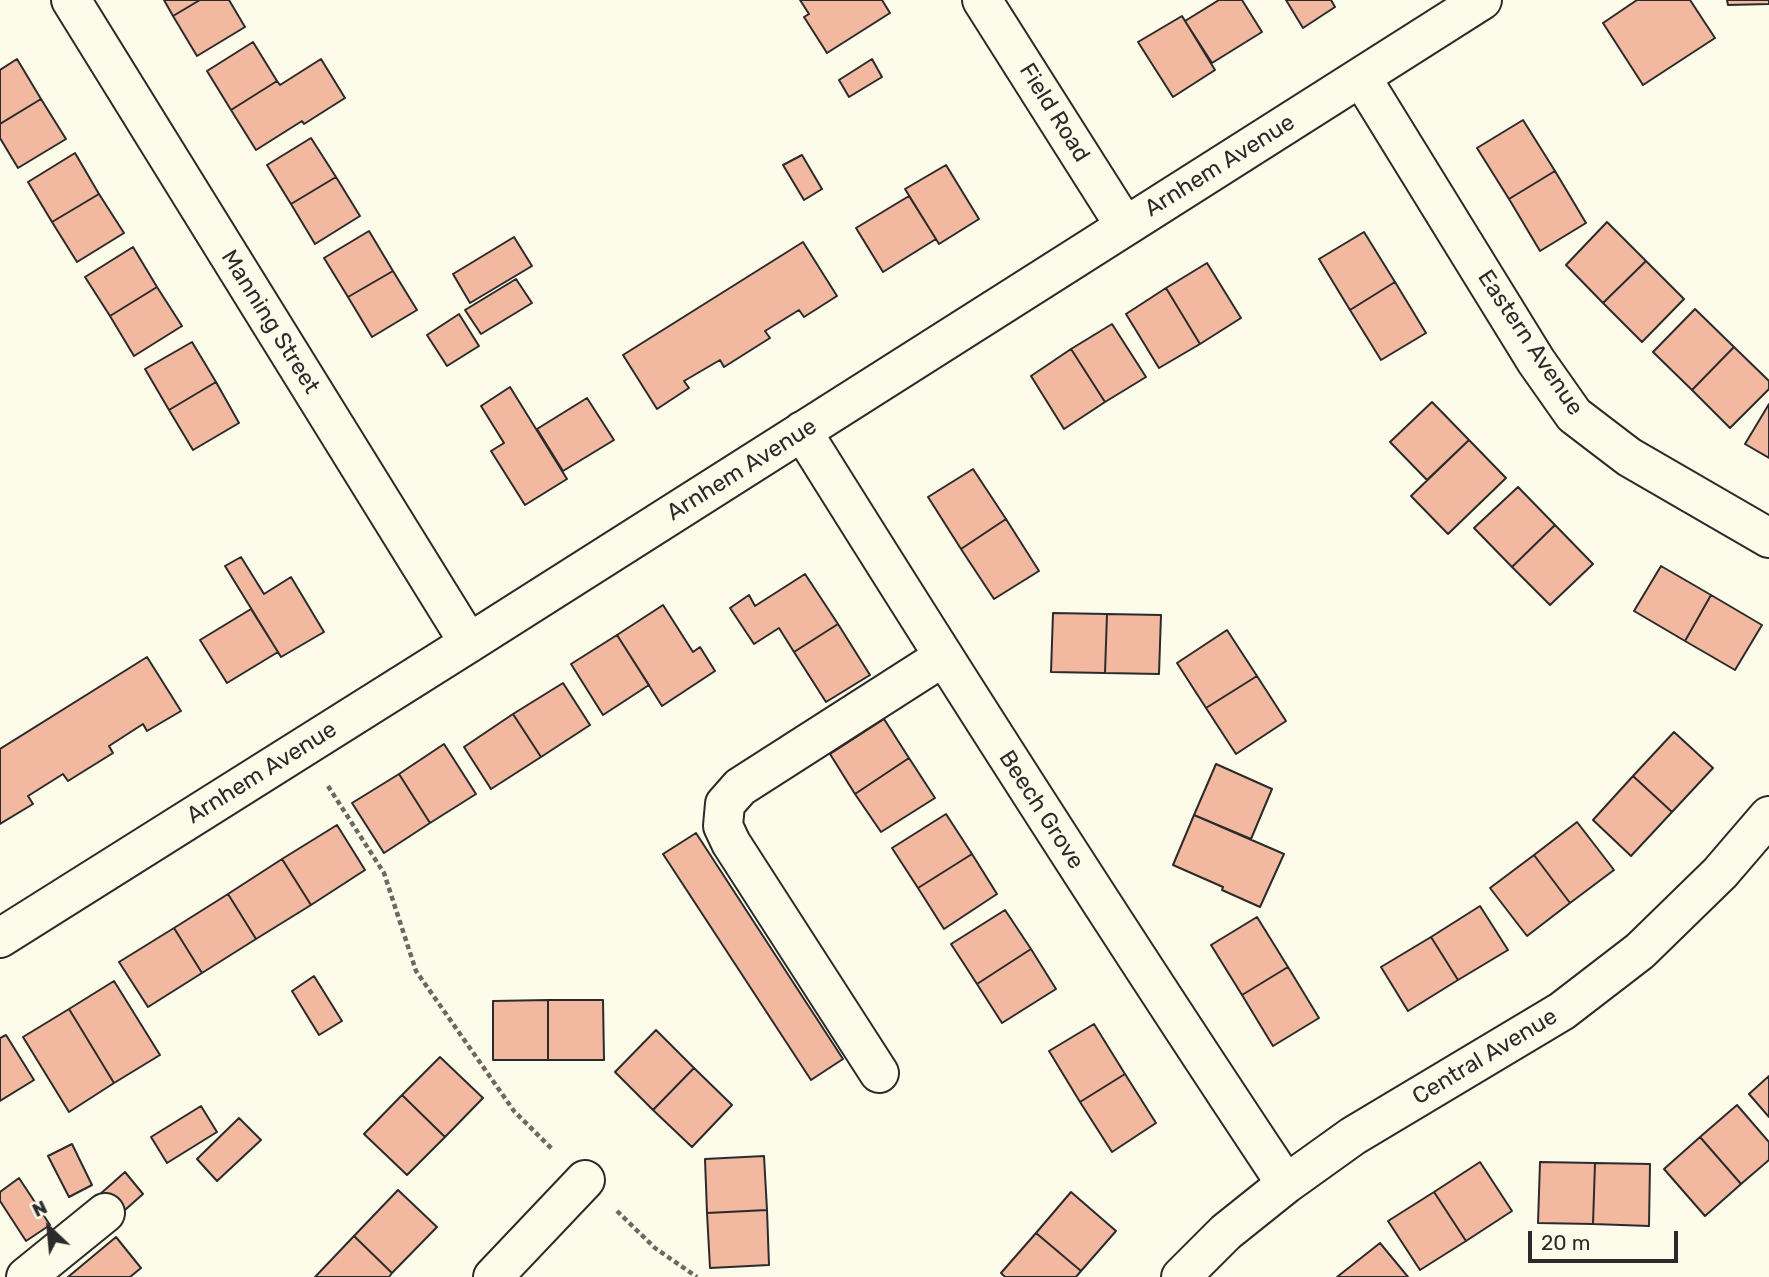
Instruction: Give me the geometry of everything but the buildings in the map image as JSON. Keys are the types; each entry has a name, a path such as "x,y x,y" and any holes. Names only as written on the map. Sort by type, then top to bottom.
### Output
{"street":[{"name":"Manning Street","path":"71,0 469,643"},
{"name":"Field Road","path":"982,0 1125,226"},
{"name":"Arnhem Avenue","path":"0,938 1482,0"},
{"name":"Eastern Avenue","path":"1361,77 1536,362 1574,415 1629,457 1769,538"},
{"name":"Beech Grove","path":"803,431 943,657 1163,1000 1286,1184"},
{"path":"879,1073 731,843 723,826 725,804 740,787 943,657"},
{"name":"Central Avenue","path":"1181,1277 1226,1232 1286,1184 1353,1136 1563,1011 1650,942 1720,873 1769,816"},
{"path":"493,1277 585,1181"},
{"path":"26,1277 105,1213"}],"path":[{"path":"303,747 384,873 416,971 514,1111 655,1248 697,1277"}]}
